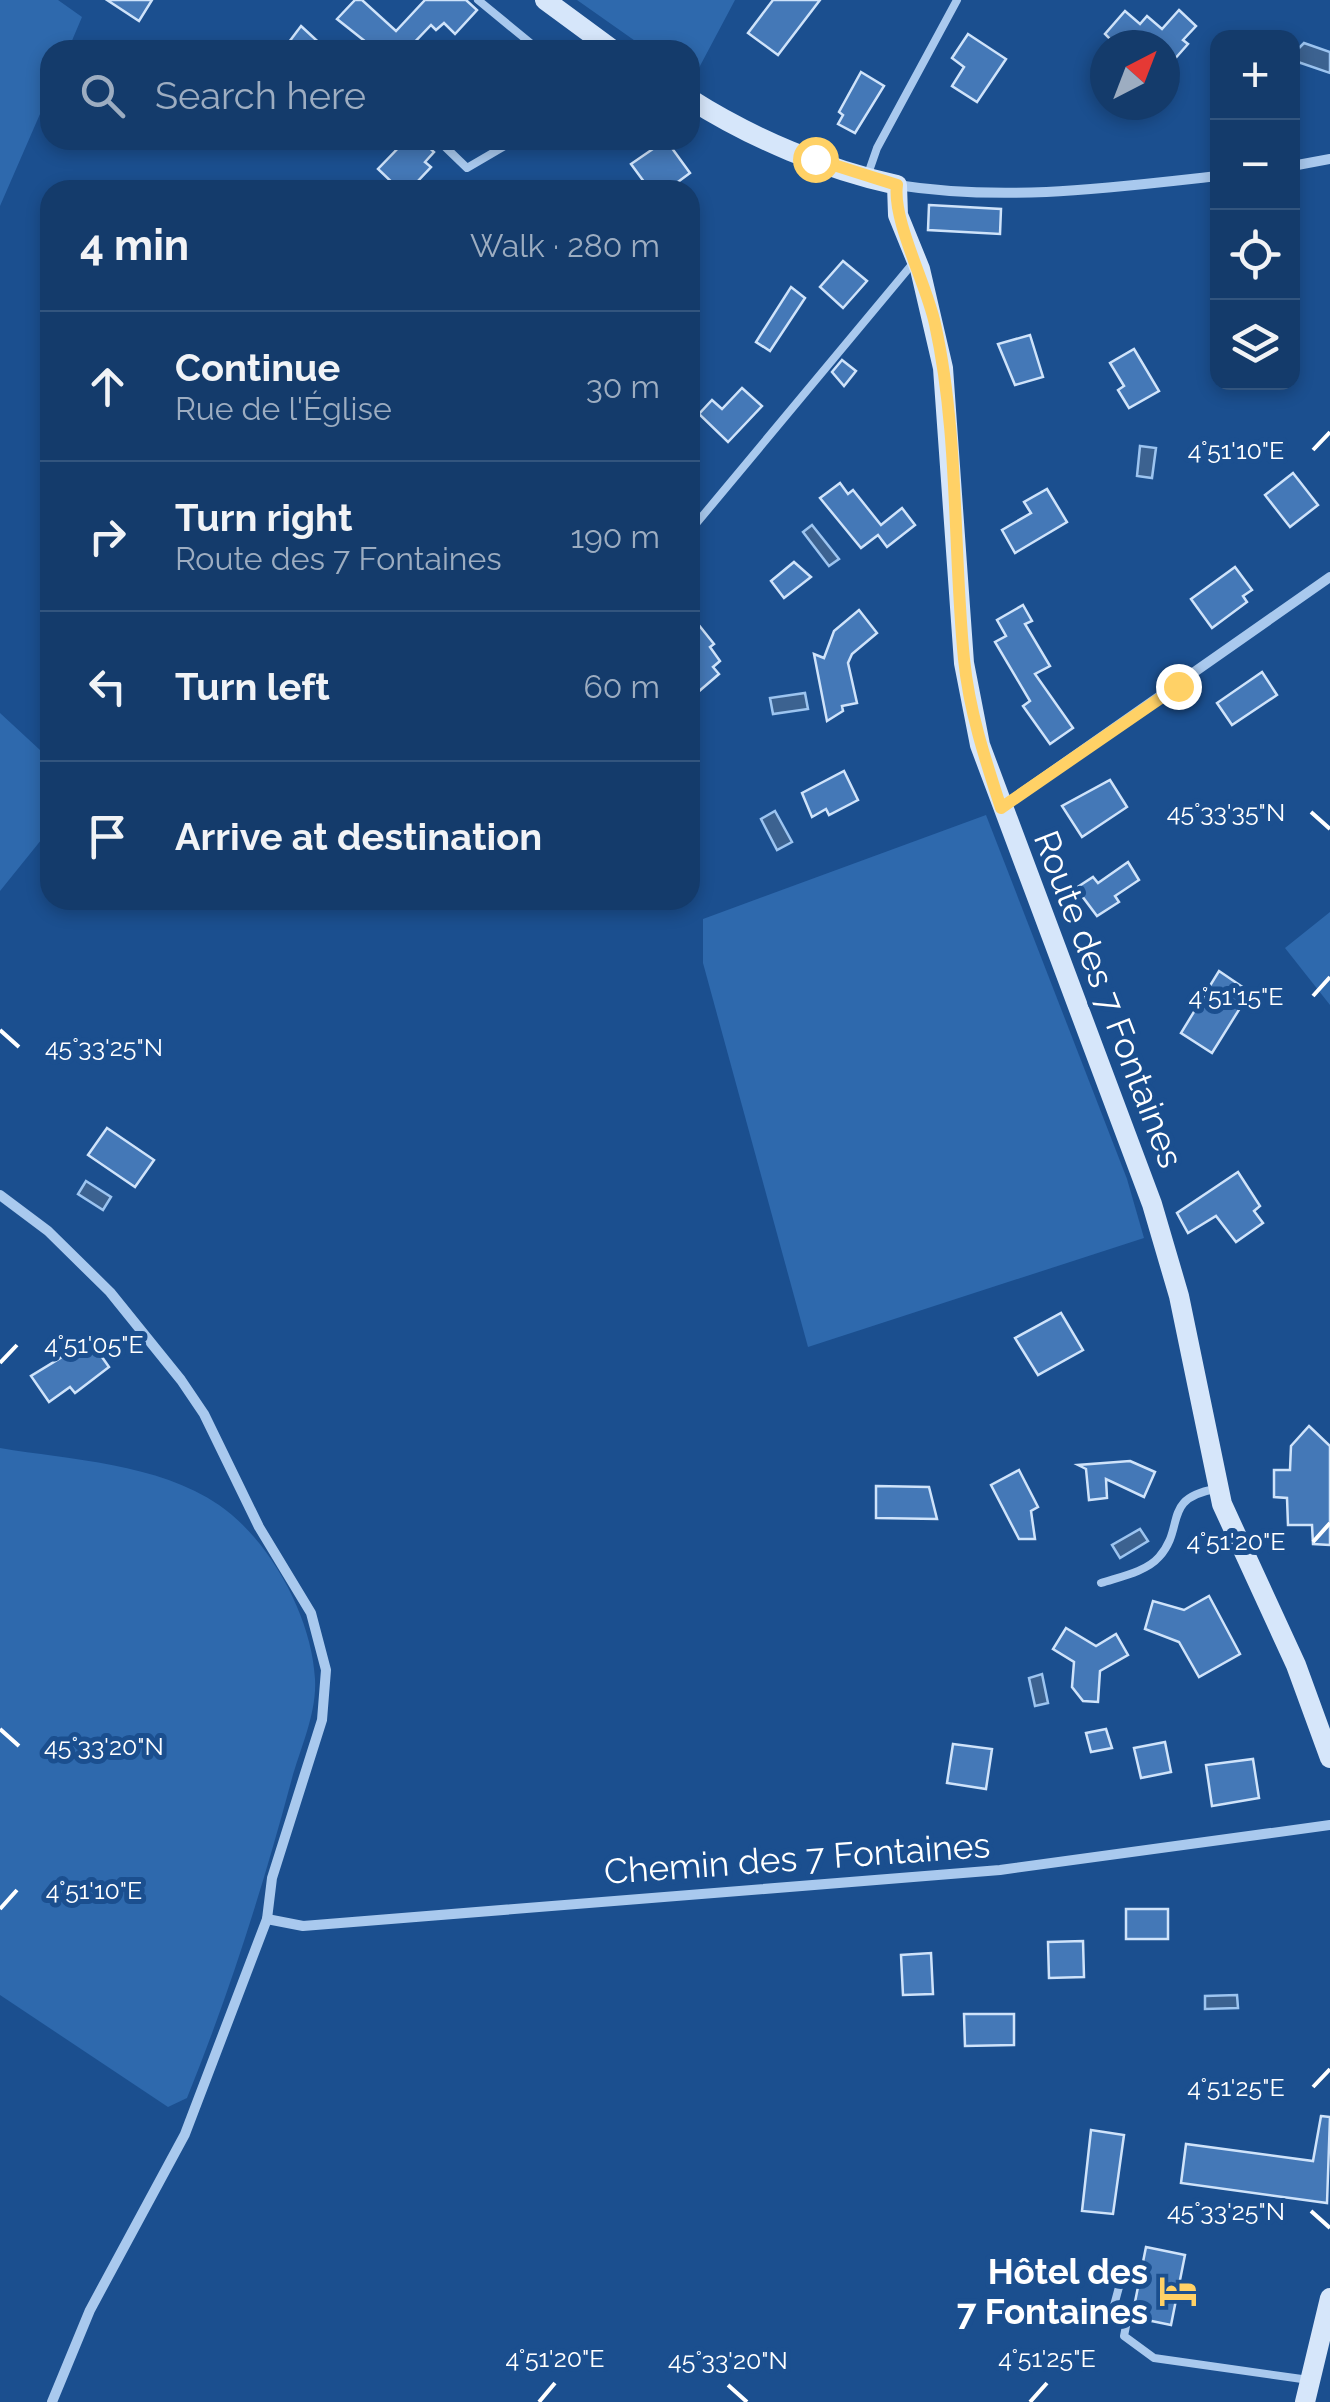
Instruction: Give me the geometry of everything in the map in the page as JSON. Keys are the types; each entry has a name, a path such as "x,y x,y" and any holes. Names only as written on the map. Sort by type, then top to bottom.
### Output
{"street":[{"path":"545,0 599,40"},
{"path":"700,105 740,127 867,177 937,191 1070,193 1210,177"},
{"path":"1300,165 1330,159"},
{"name":"Route des 7 Fontaines","path":"897,185 898,215 917,260 943,368 964,663 980,745 1152,1204 1179,1296 1217,1489 1296,1665 1330,1758"},
{"path":"1001,808 1330,577"},
{"path":"0,1194 48,1231 110,1292 204,1414 259,1527 311,1613 326,1670 322,1720 272,1878 268,1919 186,2134 90,2310 52,2402"},
{"name":"Chemin des 7 Fontaines","path":"268,1919 303,1926 1000,1870 1330,1825"},
{"path":"1305,2402 1330,2298"}],"lane":[{"path":"478,0 527,40"},
{"path":"867,177 877,148 956,0"},
{"path":"448,150 467,168 498,150"},
{"path":"700,519 917,260"},
{"path":"1101,1583 1153,1563 1167,1545 1180,1505 1199,1492 1217,1489"},
{"path":"1119,2286 1112,2314 1126,2326 1124,2336 1154,2358 1310,2380"}],"shaded area":[{"path":"0,0 58,0 82,17 72,40 40,40 40,114 0,206"},
{"path":"577,0 735,0 700,66 700,40 634,40"},
{"path":"1304,43 1330,52 1330,73 1300,63 1300,47"},
{"path":"1140,446 1156,448 1152,478 1137,476"},
{"path":"812,525 839,559 829,566 803,532"},
{"path":"805,693 808,709 773,714 770,698"},
{"path":"0,713 40,750 40,841 0,891"},
{"path":"775,811 792,842 777,850 761,819"},
{"path":"986,815 1127,1179 1144,1238 808,1347 703,963 703,919"},
{"path":"1330,912 1330,1005 1285,948"},
{"path":"86,1181 111,1197 103,1210 78,1194"},
{"path":"0,1448 141,1472 195,1491 219,1505 238,1520 271,1559 306,1631 315,1679 307,1731 217,2020 187,2098 168,2107 0,1995"},
{"path":"1140,1529 1148,1541 1120,1558 1112,1545"},
{"path":"1042,1674 1048,1703 1035,1706 1029,1678"},
{"path":"1237,1995 1238,2008 1205,2009 1205,1996"}],"building":[{"path":"107,0 152,0 139,21"},
{"path":"355,0 362,0 396,31 425,0 466,0 477,10 455,34 444,23 436,30 431,25 417,40 363,40 337,19"},
{"path":"773,0 820,0 778,55 748,33"},
{"path":"1179,10 1196,26 1183,40 1188,44 1180,53 1180,30 1108,30 1125,11 1140,24 1147,16 1162,29"},
{"path":"301,26 316,40 290,40"},
{"path":"968,34 1006,59 977,102 952,86 964,67 952,58"},
{"path":"861,72 884,86 855,133 838,124 843,115 839,112"},
{"path":"396,150 434,152 425,162 431,167 419,180 390,180 378,169"},
{"path":"651,150 673,150 690,173 681,180 643,180 631,164"},
{"path":"929,205 1001,209 1000,234 928,230"},
{"path":"843,261 867,281 843,308 820,287"},
{"path":"791,287 805,298 770,351 756,342"},
{"path":"1030,335 1043,377 1015,385 998,344"},
{"path":"1134,349 1159,391 1129,408 1118,390 1124,386 1110,363"},
{"path":"842,360 856,371 844,386 832,372"},
{"path":"742,388 762,406 728,442 700,415 712,400 722,409"},
{"path":"1293,473 1318,505 1290,527 1265,495"},
{"path":"840,483 848,494 853,490 881,525 902,508 915,525 887,547 878,535 861,548 820,498"},
{"path":"1047,489 1067,522 1015,553 1002,530 1031,513 1024,502"},
{"path":"794,562 811,577 784,598 771,581"},
{"path":"1235,567 1252,590 1243,596 1247,602 1212,628 1191,599"},
{"path":"1023,605 1032,621 1025,624 1050,666 1035,674 1073,728 1050,744 1023,706 1030,701 995,642 1006,636 997,620"},
{"path":"859,610 877,633 852,654 848,663 857,703 842,706 843,711 827,721 814,654 824,658 834,631"},
{"path":"700,626 714,644 710,647 720,661 713,667 719,674 700,690"},
{"path":"1262,672 1277,695 1232,725 1217,703"},
{"path":"844,771 858,800 829,815 826,809 812,817 802,793"},
{"path":"1110,780 1127,807 1082,837 1062,806"},
{"path":"1128,862 1139,880 1115,896 1119,902 1097,916 1076,888 1093,877 1098,883"},
{"path":"1219,971 1250,992 1212,1053 1181,1033"},
{"path":"107,1128 154,1160 135,1187 88,1155"},
{"path":"1238,1172 1260,1206 1254,1211 1263,1223 1236,1242 1216,1216 1188,1233 1177,1213"},
{"path":"1061,1313 1083,1350 1038,1375 1015,1338"},
{"path":"90,1340 109,1367 75,1393 70,1387 49,1402 31,1376"},
{"path":"1309,1426 1330,1446 1330,1545 1313,1544 1312,1525 1288,1525 1287,1498 1274,1497 1274,1470 1290,1470 1291,1446"},
{"path":"1130,1461 1155,1472 1144,1497 1106,1479 1107,1498 1089,1500 1086,1469 1078,1465"},
{"path":"1019,1470 1038,1507 1031,1511 1035,1539 1019,1539 991,1485"},
{"path":"876,1486 929,1487 937,1519 876,1518"},
{"path":"1209,1596 1240,1654 1199,1677 1179,1642 1145,1629 1153,1601 1184,1610"},
{"path":"1066,1628 1096,1646 1116,1634 1128,1655 1100,1671 1098,1702 1083,1701 1072,1687 1074,1662 1053,1649"},
{"path":"1106,1729 1112,1748 1091,1752 1086,1733"},
{"path":"1165,1742 1171,1772 1141,1778 1134,1748"},
{"path":"953,1744 992,1749 986,1789 947,1783"},
{"path":"1253,1759 1259,1798 1212,1806 1206,1765"},
{"path":"1126,1909 1168,1909 1168,1939 1126,1939"},
{"path":"1083,1941 1084,1977 1049,1978 1048,1942"},
{"path":"931,1953 933,1994 903,1995 901,1955"},
{"path":"964,2014 1014,2014 1014,2045 965,2046"},
{"path":"1321,2116 1330,2117 1327,2203 1181,2183 1186,2144 1313,2161"},
{"path":"1091,2130 1124,2135 1113,2214 1082,2211"},
{"path":"1146,2247 1185,2255 1171,2325 1132,2317"}],"place":[{"name":"Hôtel des 7 Fontaines","path":"1178,2291"}],"route":[{"path":"815,159 897,185 898,215 920,268 943,368 964,663 980,745 1001,808 1178,686"}]}
